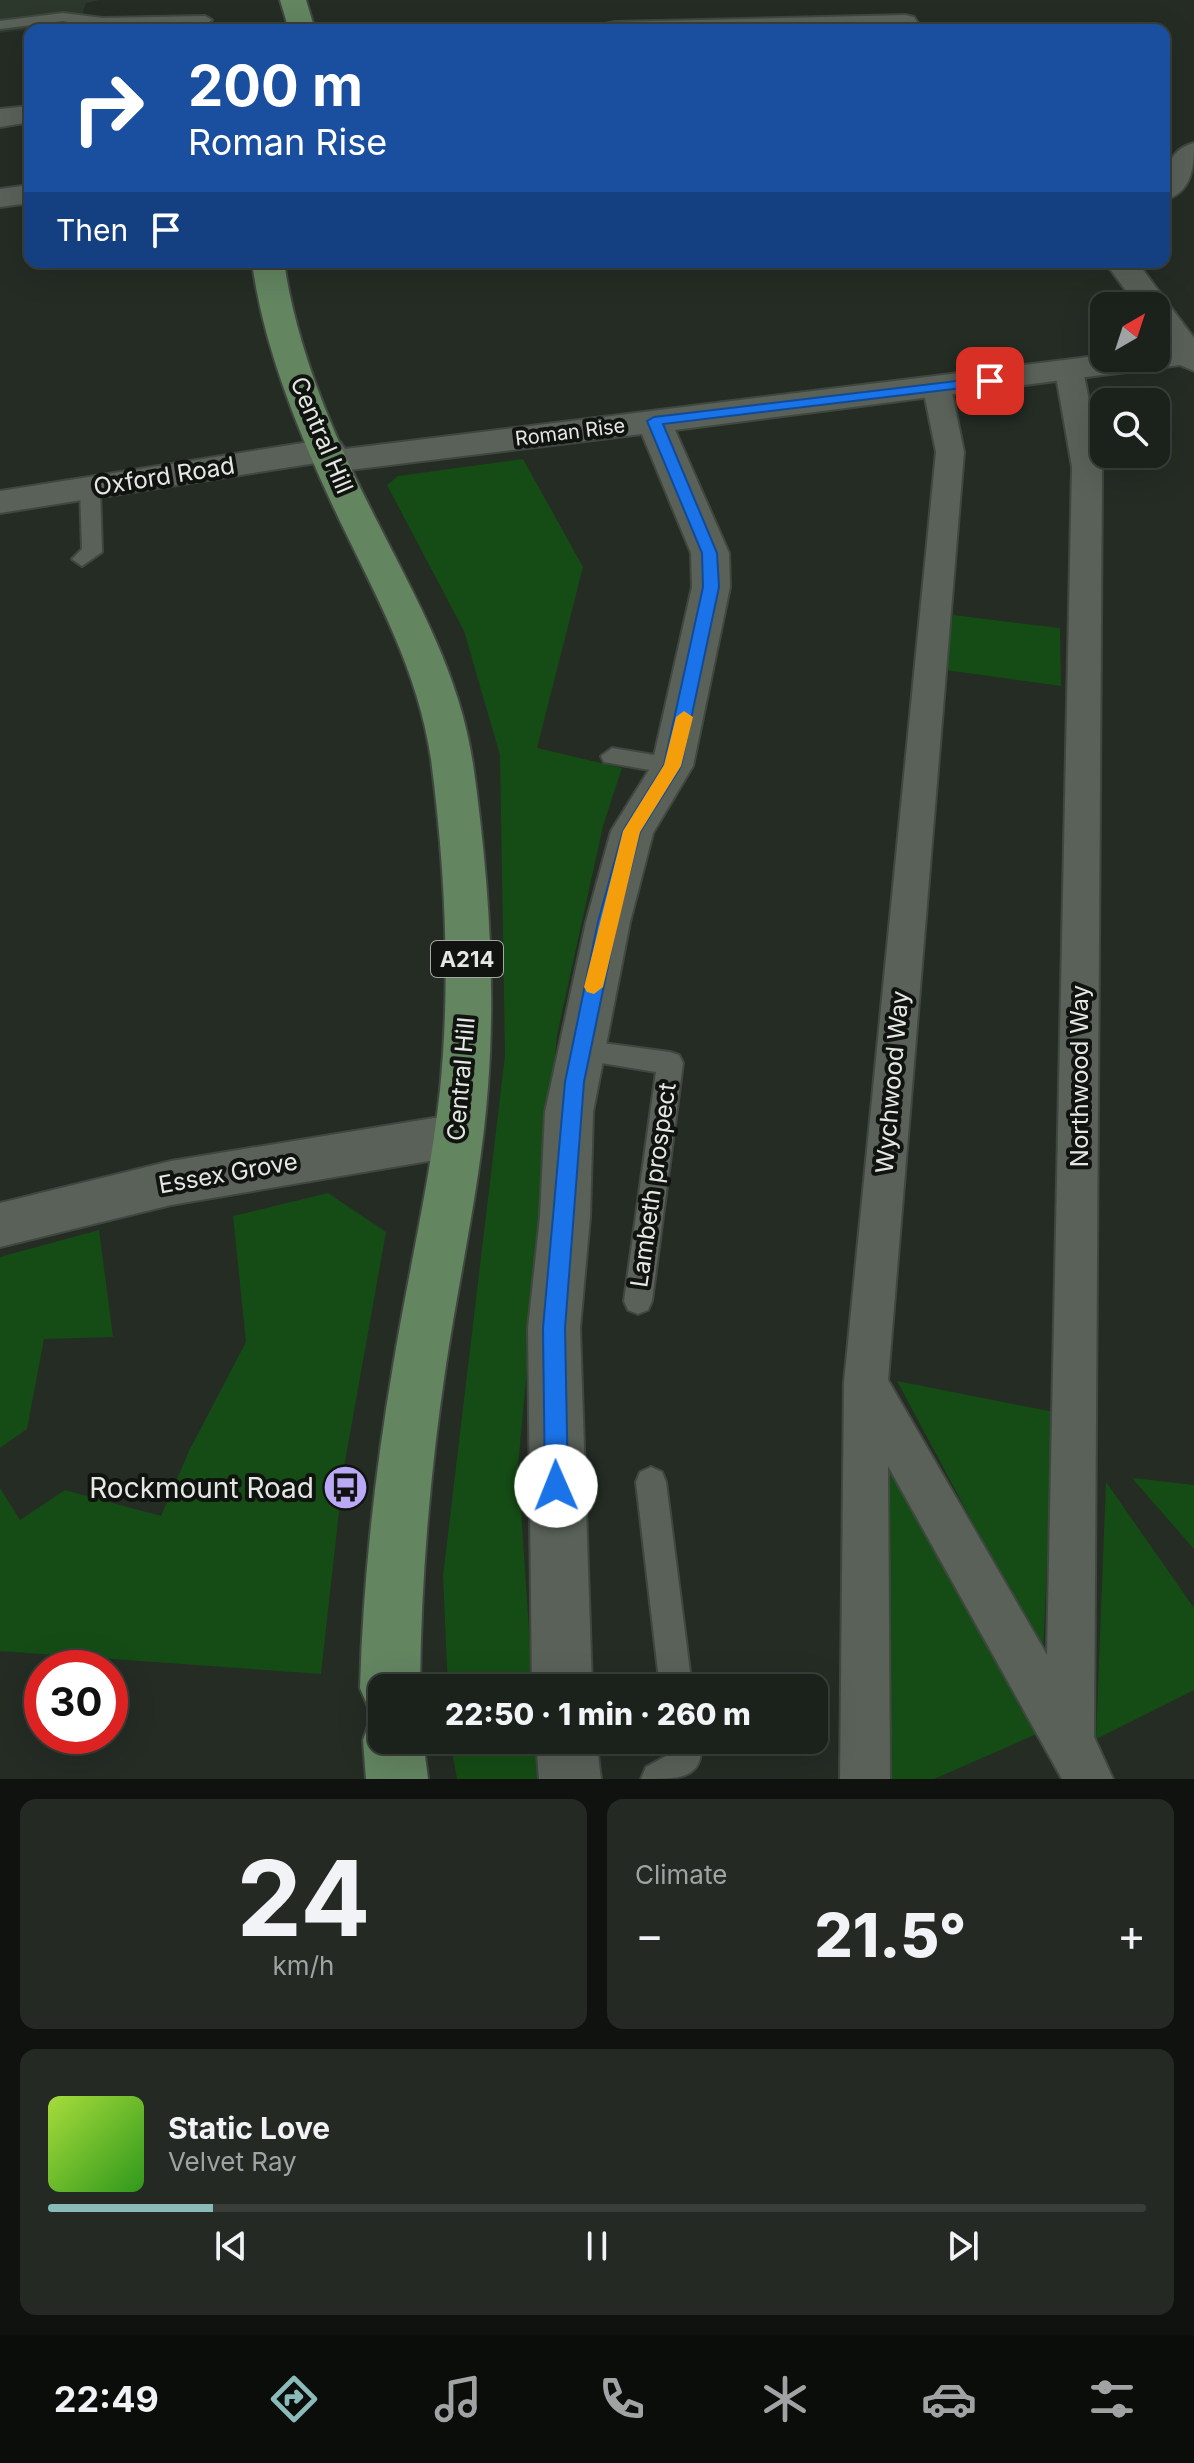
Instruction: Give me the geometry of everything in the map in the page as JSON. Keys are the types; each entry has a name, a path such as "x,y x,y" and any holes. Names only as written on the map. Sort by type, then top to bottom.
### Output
{"main road":[{"path":"293,0 300,24"},
{"name":"Central Hill","path":"269,268 282,333 302,394 431,666 446,726 467,937 467,1044 458,1135 413,1408 395,1583 391,1674"},
{"path":"394,1754 397,1779"}],"street":[{"path":"605,0 607,24"},
{"path":"760,24 905,18"},
{"path":"1170,183 1194,152"},
{"path":"0,198 24,195"},
{"path":"1125,268 1192,358"},
{"name":"Roman Rise","path":"330,455 654,421 1192,358"},
{"name":"Northwood Way","path":"1069,370 1087,467 1078,1104 1079,1760"},
{"name":"Wychwood Way","path":"865,1779 866,1383 950,452 937,388"},
{"path":"562,1674 554,1328 565,1217 569,1112 580,1051 632,831 672,766 692,686 711,577 710,553 654,421"},
{"name":"Oxford Road","path":"0,502 330,455"},
{"name":"Essex Grove","path":"0,1225 171,1183 458,1135"},
{"path":"866,1383 1079,1760"},
{"path":"567,1754 570,1779"}],"lane":[{"path":"0,25 81,16 99,24"},
{"path":"138,24 205,20"},
{"path":"82,559 92,552 90,488"},
{"path":"612,756 672,766"},
{"name":"Lambeth prospect","path":"580,1051 670,1063 638,1301"},
{"path":"651,1482 674,1674"},
{"path":"658,1779 686,1763 685,1754"}],"shaded area":[{"path":"0,0 100,0 86,3 79,23 24,24 24,30 0,33"}],"green space":[{"path":"523,459 583,567 537,748 622,768 603,826 557,1035 518,1467 532,1674 447,1674 443,1576 505,1056 500,755 464,631 387,485 398,476"},
{"path":"953,615 1060,628 1061,686 945,670"},
{"path":"328,1193 386,1232 344,1467 321,1674 128,1660 128,1650 0,1651 0,1488 20,1520 65,1490 161,1516 189,1451 246,1342 233,1216"},
{"path":"99,1230 113,1337 44,1339 27,1429 0,1448 0,1257"},
{"path":"897,1381 1054,1412 1043,1654"},
{"path":"882,1442 1039,1733 934,1779 885,1779"},
{"path":"1132,1478 1194,1485 1194,1549"},
{"path":"1106,1482 1194,1608 1194,1690 1096,1739"},
{"path":"453,1754 538,1754 539,1779 457,1779"}],"slow traffic":[{"path":"594,987 632,831 672,766 684,717"}],"place":[{"name":"Rockmount Road","path":"345,1488"}],"route":[{"path":"556,1486 554,1328 565,1217 569,1112 608,922 632,831 672,766 692,686 711,587 710,553 654,421 990,381"}]}
